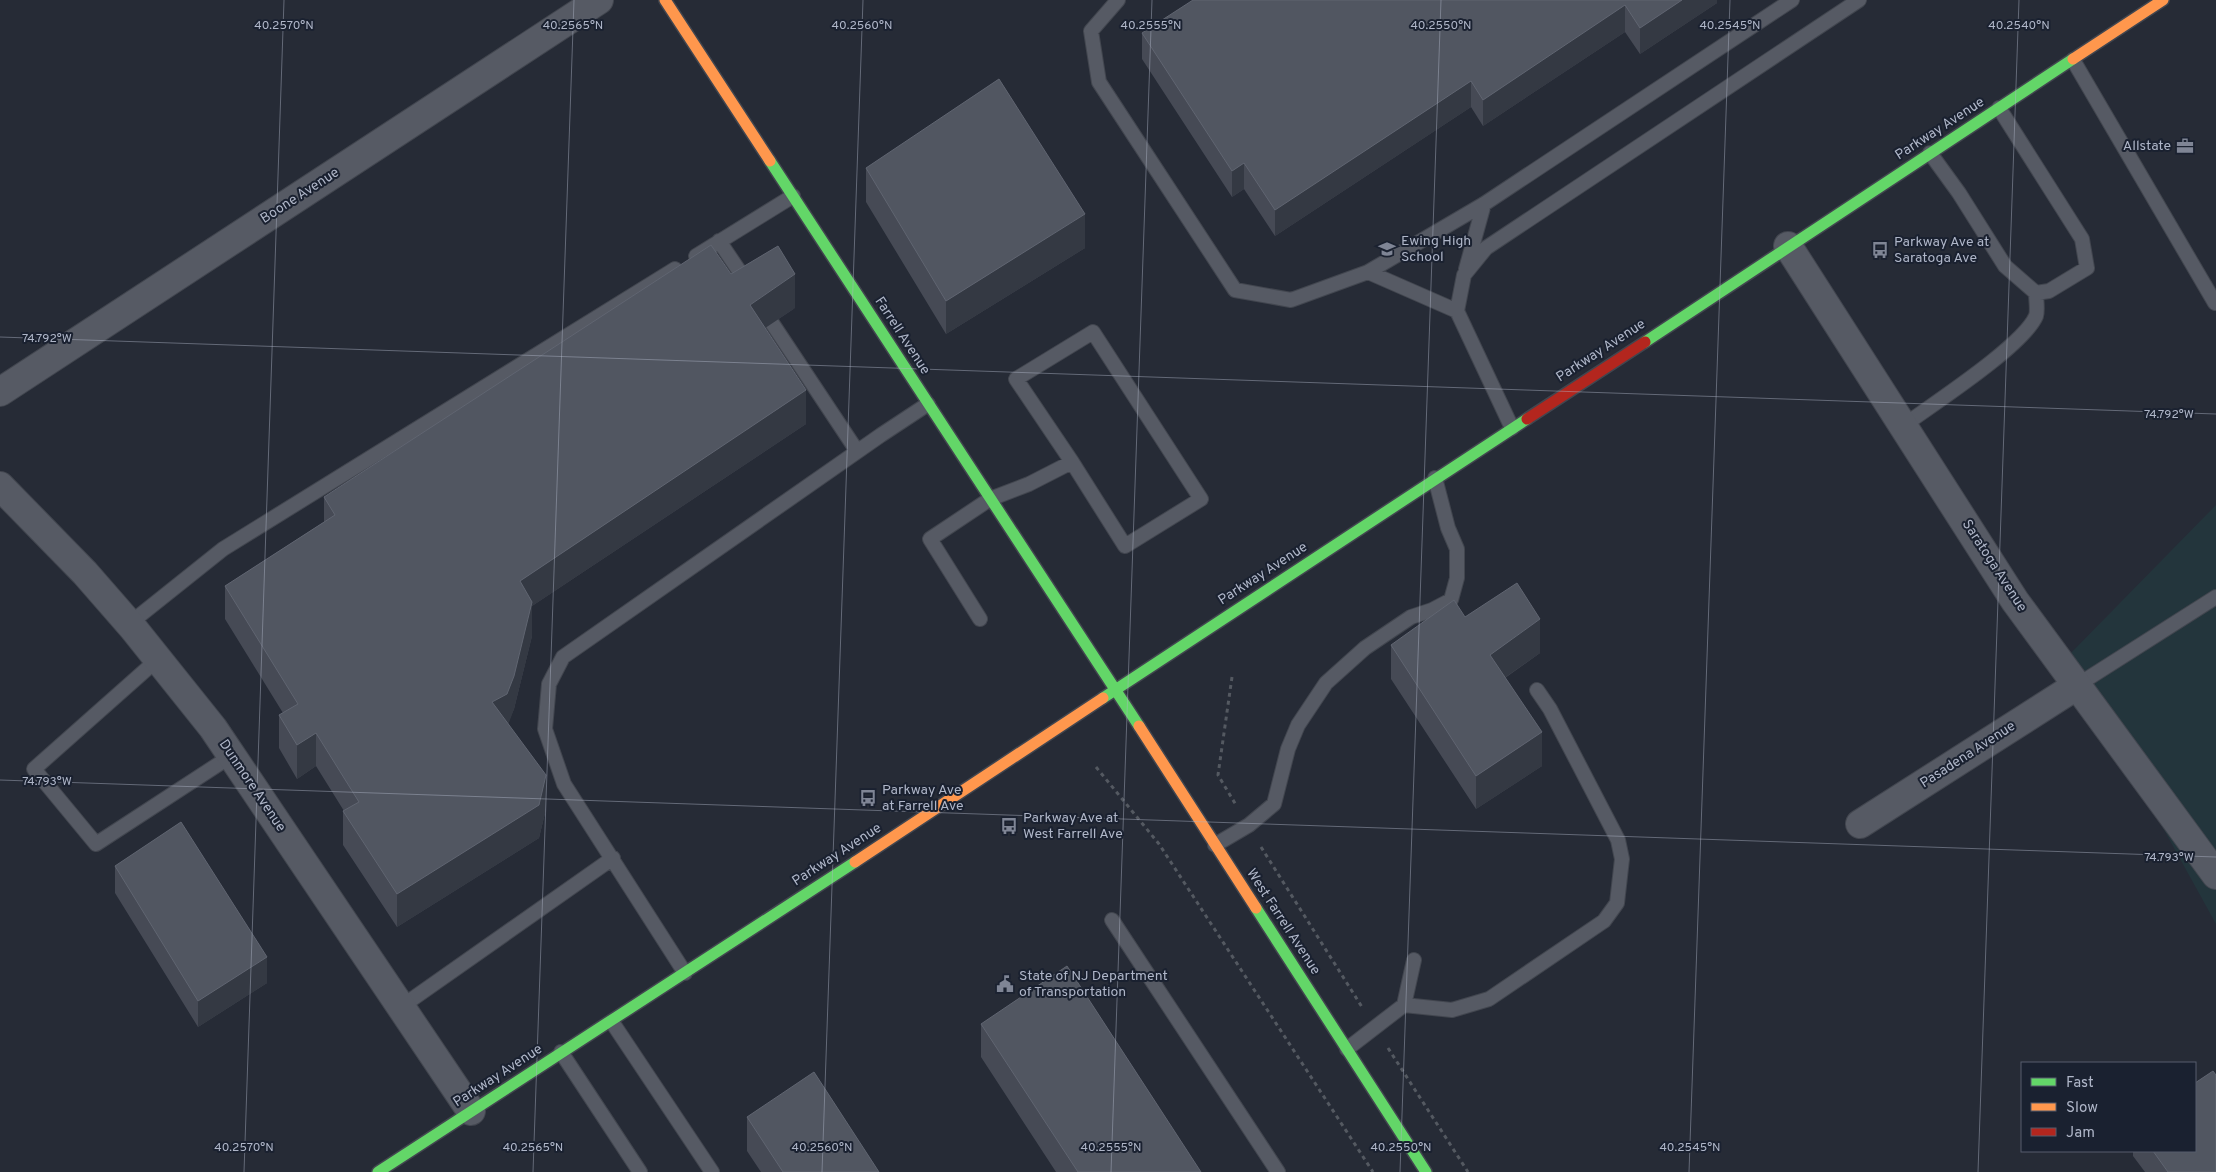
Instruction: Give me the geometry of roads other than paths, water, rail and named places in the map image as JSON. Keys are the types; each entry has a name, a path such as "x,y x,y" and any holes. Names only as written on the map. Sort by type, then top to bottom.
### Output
{"main road":[{"name":"Farrell Avenue","path":"665,0 1114,689"},
{"name":"Parkway Avenue","path":"378,1172 561,1052 612,1022 1114,689 2164,0"},
{"name":"West Farrell Avenue","path":"1114,689 1426,1172"}],"street":[{"name":"Boone Avenue","path":"0,392 599,0"},
{"name":"Saratoga Avenue","path":"1788,246 2015,601 2216,875"},
{"name":"Dunmore Avenue","path":"0,486 84,573 129,624 213,728 471,1111"},
{"name":"Pasadena Avenue","path":"1860,824 2076,686"}],"lane":[{"path":"1118,0 1091,31 1099,82 1235,290 1291,300 1368,272 1484,204 1792,0"},
{"path":"1464,274 1486,248 1859,0"},
{"path":"2073,60 2215,303"},
{"path":"1999,108 2082,238 2087,268 2049,291 2036,293"},
{"path":"1903,426 1980,370 2018,339 2036,315 2036,293 2005,266 1959,194 1930,154"},
{"path":"129,624 223,549 793,196"},
{"path":"1484,204 1464,274 1457,311 1512,428"},
{"path":"719,241 755,294"},
{"path":"1368,272 1457,311"},
{"path":"772,323 857,451"},
{"path":"1093,332 1201,499 1125,546 1072,462 1016,379 1093,332"},
{"path":"685,973 564,784 545,729 548,684 563,657 857,451 928,404"},
{"path":"980,619 930,539 990,499 1029,484 1072,462"},
{"path":"1216,845 1249,825 1274,804 1288,749 1298,725 1326,683 1365,648 1411,617 1451,600 1457,578 1457,549 1448,528 1435,478"},
{"path":"2076,686 2216,597"},
{"path":"158,659 34,769 96,844 232,756"},
{"path":"1404,1005 1452,1010 1489,999 1604,921 1616,903 1622,859 1618,840 1550,709 1537,690"},
{"path":"401,1007 613,858"},
{"path":"1112,920 1278,1172"},
{"path":"1347,1048 1404,1005 1414,960"},
{"path":"612,1022 712,1172"},
{"path":"561,1052 640,1172"}],"place":[{"name":"Allstate","path":"2185,146"},
{"name":"Ewing High School","path":"1387,249"},
{"name":"Parkway Ave at Saratoga Ave","path":"1880,250"},
{"name":"Parkway Ave at Farrell Ave","path":"868,798"},
{"name":"Parkway Ave at West Farrell Ave","path":"1009,826"},
{"name":"State of NJ Department of Transportation","path":"1005,984"}]}
